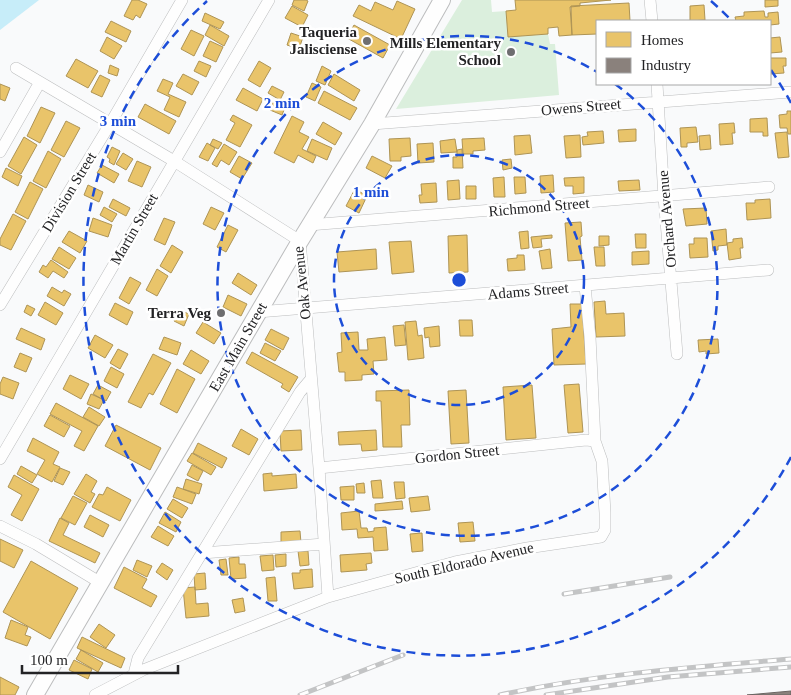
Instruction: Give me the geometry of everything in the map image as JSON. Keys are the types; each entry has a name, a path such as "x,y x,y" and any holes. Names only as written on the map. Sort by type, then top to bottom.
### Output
{"street":[{"name":"Division Street","path":"0,305 110,124 182,0"},
{"name":"Martin Street","path":"0,459 269,0"},
{"name":"East Main Street","path":"35,695 300,240 372,124 442,0"},
{"path":"650,0 652,20"},
{"name":"Oak Avenue","path":"16,68 174,161 300,240 328,597"},
{"path":"0,152 40,82"},
{"name":"Orchard Avenue","path":"657,85 677,354"},
{"name":"Owens Street","path":"372,124 791,92"},
{"name":"Richmond Street","path":"309,225 769,187"},
{"name":"Adams Street","path":"258,312 768,270"},
{"name":"South Eldorado Avenue","path":"95,695 134,674 328,597 454,562 527,548 601,537 605,530 606,513 602,462 595,441 590,337 585,286"},
{"path":"134,674 138,658 300,392 311,379"},
{"name":"Gordon Street","path":"319,468 586,440 595,441"},
{"path":"0,526 36,544 100,583"},
{"path":"202,553 324,544"}],"green space":[{"path":"462,0 491,0 492,12 506,11 508,36 548,34 550,44 555,44 559,95 396,109"}],"water":[{"path":"0,0 39,0 0,30"}],"building: Homes":[{"path":"132,0 138,0 147,4 140,18 136,15 133,20 124,16"},
{"path":"294,0 308,1 304,11 292,5"},
{"path":"515,0 611,0 580,3 580,6 570,7 572,35 559,36 558,27 548,28 548,34 508,37 506,11 516,10"},
{"path":"765,0 778,0 778,6 765,7"},
{"path":"397,1 415,9 401,39 353,16 359,5 371,11 375,2 393,10"},
{"path":"629,3 630,20 596,20 596,34 572,35 571,6"},
{"path":"704,5 705,20 690,20 690,6"},
{"path":"292,6 308,15 302,27 285,18"},
{"path":"764,11 765,17 768,17 768,13 778,12 779,24 771,25 771,20 736,20 735,17 744,16 744,12"},
{"path":"205,13 224,22 220,29 202,21"},
{"path":"111,21 131,31 126,42 105,32"},
{"path":"210,25 229,36 224,46 205,35"},
{"path":"354,25 390,45 383,58 347,38"},
{"path":"191,30 204,36 194,56 181,49"},
{"path":"291,33 303,37 299,49 287,45"},
{"path":"107,37 122,46 114,59 100,51"},
{"path":"780,37 782,52 771,53 771,38"},
{"path":"210,41 223,47 216,62 203,56"},
{"path":"771,58 786,58 786,66 783,66 784,73 771,74"},
{"path":"76,59 98,71 88,88 66,76"},
{"path":"199,61 211,66 206,77 194,71"},
{"path":"259,61 271,68 260,87 248,80"},
{"path":"110,65 119,69 117,76 108,73"},
{"path":"322,66 331,71 325,85 316,81"},
{"path":"183,74 199,82 192,95 176,86"},
{"path":"334,74 360,90 354,101 328,85"},
{"path":"100,75 110,80 102,97 91,92"},
{"path":"163,79 173,83 168,94 186,102 179,117 164,110 170,97 157,91"},
{"path":"312,83 321,87 315,101 306,97"},
{"path":"0,84 10,88 5,101 0,99"},
{"path":"272,86 284,92 280,100 268,93"},
{"path":"243,88 263,99 257,111 236,100"},
{"path":"324,91 357,108 350,120 318,103"},
{"path":"274,100 286,105 282,115 270,110"},
{"path":"145,104 176,121 169,134 138,117"},
{"path":"41,107 55,113 40,143 27,136"},
{"path":"787,111 791,111 791,134 788,134 787,128 780,128 779,115 787,114"},
{"path":"233,115 252,125 240,147 226,140 235,123 230,120"},
{"path":"292,116 304,122 299,132 309,137 302,149 316,156 313,163 298,155 294,163 274,153"},
{"path":"767,118 768,136 763,136 763,132 750,132 750,119"},
{"path":"66,121 80,128 64,157 51,150"},
{"path":"323,122 342,133 335,145 316,134"},
{"path":"734,123 735,133 732,133 733,144 720,145 719,124"},
{"path":"696,127 698,142 687,143 687,147 681,147 680,128"},
{"path":"636,129 636,141 619,142 618,130"},
{"path":"603,131 604,143 583,145 582,137 588,136 587,132"},
{"path":"787,132 789,157 778,158 775,133"},
{"path":"530,135 532,153 515,155 514,136"},
{"path":"580,135 581,157 566,158 564,136"},
{"path":"710,135 711,149 700,150 699,136"},
{"path":"24,137 37,145 21,174 8,166"},
{"path":"410,138 411,156 401,157 401,161 390,161 389,139"},
{"path":"484,138 485,150 473,151 473,154 463,154 462,139"},
{"path":"213,139 222,143 218,149 210,145"},
{"path":"312,139 332,148 327,160 307,151"},
{"path":"455,139 457,152 441,153 440,141"},
{"path":"207,143 215,148 208,161 199,157"},
{"path":"433,143 434,162 418,163 417,144"},
{"path":"224,144 237,152 229,165 221,160 217,167 212,164"},
{"path":"112,147 120,151 114,165 109,162 110,159 107,157"},
{"path":"462,149 463,168 453,168 453,157 457,157 457,150"},
{"path":"48,151 61,159 46,188 33,181"},
{"path":"123,153 133,159 126,170 116,164"},
{"path":"239,156 252,163 242,179 230,172"},
{"path":"372,156 392,166 385,178 366,168"},
{"path":"511,159 512,168 503,170 502,160"},
{"path":"137,161 151,167 142,187 128,181"},
{"path":"102,165 119,174 114,183 97,173"},
{"path":"6,168 22,176 18,186 2,177"},
{"path":"553,175 554,192 541,193 540,176"},
{"path":"504,177 505,197 494,197 493,178"},
{"path":"514,177 525,177 526,193 515,194"},
{"path":"584,177 584,193 573,194 573,186 565,186 564,178"},
{"path":"459,180 460,199 448,200 447,181"},
{"path":"639,180 640,190 619,191 618,181"},
{"path":"30,182 43,189 28,219 15,212"},
{"path":"436,183 437,202 420,203 419,195 422,195 421,184"},
{"path":"88,185 103,192 99,202 84,195"},
{"path":"466,186 476,186 476,199 466,199"},
{"path":"355,189 367,196 359,213 346,206"},
{"path":"113,199 130,208 126,216 109,207"},
{"path":"770,199 771,218 747,220 746,203"},
{"path":"104,207 117,214 112,222 100,215"},
{"path":"211,207 224,213 215,230 203,224"},
{"path":"706,208 707,224 686,226 683,209"},
{"path":"13,214 26,221 11,250 0,245 0,239"},
{"path":"93,218 112,225 108,237 89,231"},
{"path":"164,218 175,222 165,245 154,240"},
{"path":"581,222 582,260 568,261 565,223"},
{"path":"228,225 238,230 226,252 217,247"},
{"path":"726,229 727,245 718,246 718,250 713,251 711,231"},
{"path":"69,231 87,241 80,253 62,242"},
{"path":"528,231 529,248 521,249 519,232"},
{"path":"635,234 646,234 646,248 636,248"},
{"path":"467,235 468,272 449,273 448,236"},
{"path":"552,235 552,238 541,239 542,247 533,248 531,237"},
{"path":"599,236 609,236 609,245 599,246"},
{"path":"694,238 707,238 708,257 690,258 689,244 694,244"},
{"path":"742,238 741,258 729,260 727,243 733,242 733,239"},
{"path":"411,241 414,272 392,274 389,242"},
{"path":"172,245 183,252 171,273 160,266"},
{"path":"59,247 76,258 69,269 52,259"},
{"path":"594,247 604,247 605,266 596,266"},
{"path":"376,249 377,269 339,272 337,252"},
{"path":"550,249 552,268 542,269 539,251"},
{"path":"649,251 649,264 632,265 632,252"},
{"path":"517,255 524,255 525,270 508,271 507,259 517,258"},
{"path":"51,260 68,272 64,278 53,271 48,278 39,272 43,265 46,267"},
{"path":"157,269 168,276 157,296 146,290"},
{"path":"238,273 257,285 251,295 232,283"},
{"path":"130,277 141,283 129,304 119,298"},
{"path":"52,287 62,293 64,290 71,294 64,306 47,296"},
{"path":"228,295 247,304 241,316 223,307"},
{"path":"605,301 606,314 624,313 625,336 596,337 594,302"},
{"path":"45,302 63,313 56,325 38,315"},
{"path":"115,303 133,312 127,325 109,315"},
{"path":"570,304 582,304 586,364 554,365 552,329 571,327"},
{"path":"27,305 35,309 31,316 24,312"},
{"path":"179,310 189,314 184,326 174,321"},
{"path":"459,320 472,320 473,336 460,336"},
{"path":"416,321 418,336 422,335 424,358 408,360 405,322"},
{"path":"203,322 221,333 214,344 196,333"},
{"path":"404,325 406,345 395,346 393,326"},
{"path":"439,326 440,346 430,347 429,337 425,338 424,328"},
{"path":"21,328 45,339 41,350 16,339"},
{"path":"271,329 289,338 283,350 265,340"},
{"path":"358,332 359,350 368,350 367,339 385,337 387,360 373,361 374,374 362,375 362,380 345,381 345,372 339,372 337,353 342,352 341,333"},
{"path":"95,335 113,345 105,358 88,348"},
{"path":"164,337 181,343 177,355 159,349"},
{"path":"718,339 719,353 706,354 706,351 699,352 698,340"},
{"path":"265,343 281,351 275,361 260,353"},
{"path":"118,349 128,354 120,369 110,363"},
{"path":"191,350 209,361 201,374 183,364"},
{"path":"252,352 298,377 289,392 281,387 283,384 246,363"},
{"path":"20,353 32,358 26,372 14,367"},
{"path":"153,354 171,363 153,395 149,393 141,408 128,402"},
{"path":"111,367 124,374 117,388 104,381"},
{"path":"177,369 195,379 177,413 160,404"},
{"path":"70,375 89,384 81,399 63,389"},
{"path":"3,377 19,383 13,399 0,394 0,384"},
{"path":"579,384 583,432 568,433 564,385"},
{"path":"98,385 111,392 106,401 93,394"},
{"path":"532,385 536,438 506,440 503,387"},
{"path":"409,390 410,425 401,425 402,447 383,447 381,401 376,401 376,391"},
{"path":"466,390 469,443 451,444 448,391"},
{"path":"91,394 104,400 99,409 87,404"},
{"path":"56,403 98,426 84,451 74,446 82,431 50,414"},
{"path":"89,407 105,417 99,426 83,417"},
{"path":"50,415 70,426 64,437 44,426"},
{"path":"116,425 161,448 150,470 105,446"},
{"path":"241,429 258,439 249,455 232,446"},
{"path":"301,430 302,450 281,451 280,431"},
{"path":"376,430 377,450 362,451 361,444 339,445 338,432"},
{"path":"33,438 59,452 53,464 60,467 52,482 37,474 45,460 27,451"},
{"path":"198,443 227,458 222,468 193,453"},
{"path":"192,453 216,467 211,475 187,461"},
{"path":"192,465 203,471 198,481 187,475"},
{"path":"21,466 37,475 32,483 17,474"},
{"path":"60,468 70,472 63,485 54,481"},
{"path":"272,473 272,476 296,474 297,488 264,491 263,474"},
{"path":"86,474 97,481 91,492 95,494 90,503 74,494"},
{"path":"14,475 39,489 22,521 11,515 22,495 8,487"},
{"path":"186,479 202,484 199,494 183,489"},
{"path":"381,480 383,498 373,498 371,481"},
{"path":"394,482 404,482 405,498 396,499"},
{"path":"364,483 365,493 357,493 356,484"},
{"path":"354,486 354,500 341,500 340,487"},
{"path":"107,487 131,500 120,521 92,507 99,494 103,495"},
{"path":"177,487 196,494 192,504 173,497"},
{"path":"73,496 87,503 75,525 61,518"},
{"path":"428,496 430,510 411,512 409,498"},
{"path":"173,499 188,508 182,518 167,509"},
{"path":"402,501 403,509 375,511 375,504"},
{"path":"359,511 361,528 367,528 368,532 374,531 374,528 386,527 388,550 374,551 373,537 358,538 357,529 342,530 341,513"},
{"path":"165,512 181,522 176,532 159,523"},
{"path":"90,515 109,525 103,537 84,527"},
{"path":"60,518 69,523 63,535 100,553 95,563 49,541"},
{"path":"473,522 475,541 460,542 458,523"},
{"path":"158,526 174,536 168,546 151,537"},
{"path":"300,531 301,543 281,544 281,532"},
{"path":"422,533 423,551 412,552 410,534"},
{"path":"0,539 23,550 14,568 0,561"},
{"path":"298,551 308,551 309,565 300,566"},
{"path":"371,553 372,563 366,564 367,570 341,572 340,555"},
{"path":"286,554 286,566 276,567 275,555"},
{"path":"273,555 274,570 262,571 260,556"},
{"path":"239,557 239,564 245,564 246,578 231,579 229,558"},
{"path":"226,559 228,575 221,575 219,560"},
{"path":"137,560 152,566 147,577 133,570"},
{"path":"31,561 78,588 50,639 3,612"},
{"path":"162,563 173,570 167,580 156,572"},
{"path":"124,567 147,579 142,588 157,596 151,607 114,588"},
{"path":"312,569 313,587 294,589 292,573 300,573 300,570"},
{"path":"205,573 206,589 195,590 194,574"},
{"path":"275,577 277,601 268,601 266,578"},
{"path":"195,587 196,604 208,603 209,616 186,618 183,588"},
{"path":"243,598 245,611 235,613 232,600"},
{"path":"11,620 28,627 25,635 31,637 27,646 5,638"},
{"path":"99,624 115,635 106,648 90,637"},
{"path":"82,637 125,658 121,668 77,648"},
{"path":"81,650 103,663 98,672 76,659"},
{"path":"74,660 92,669 88,679 69,670"},
{"path":"0,677 19,687 15,695 0,695"}],"building: Industry":[{"path":"791,691 791,695 747,695"}],"railway":[{"path":"564,594 670,577"},
{"path":"300,695 403,655"},
{"path":"500,695 608,676 791,659"},
{"path":"546,695 668,677 791,667"}],"place":[{"name":"Taqueria Jalisciense","path":"367,41"},
{"name":"Mills Elementary School","path":"511,52"},
{"name":"Terra Veg","path":"221,313"}]}
